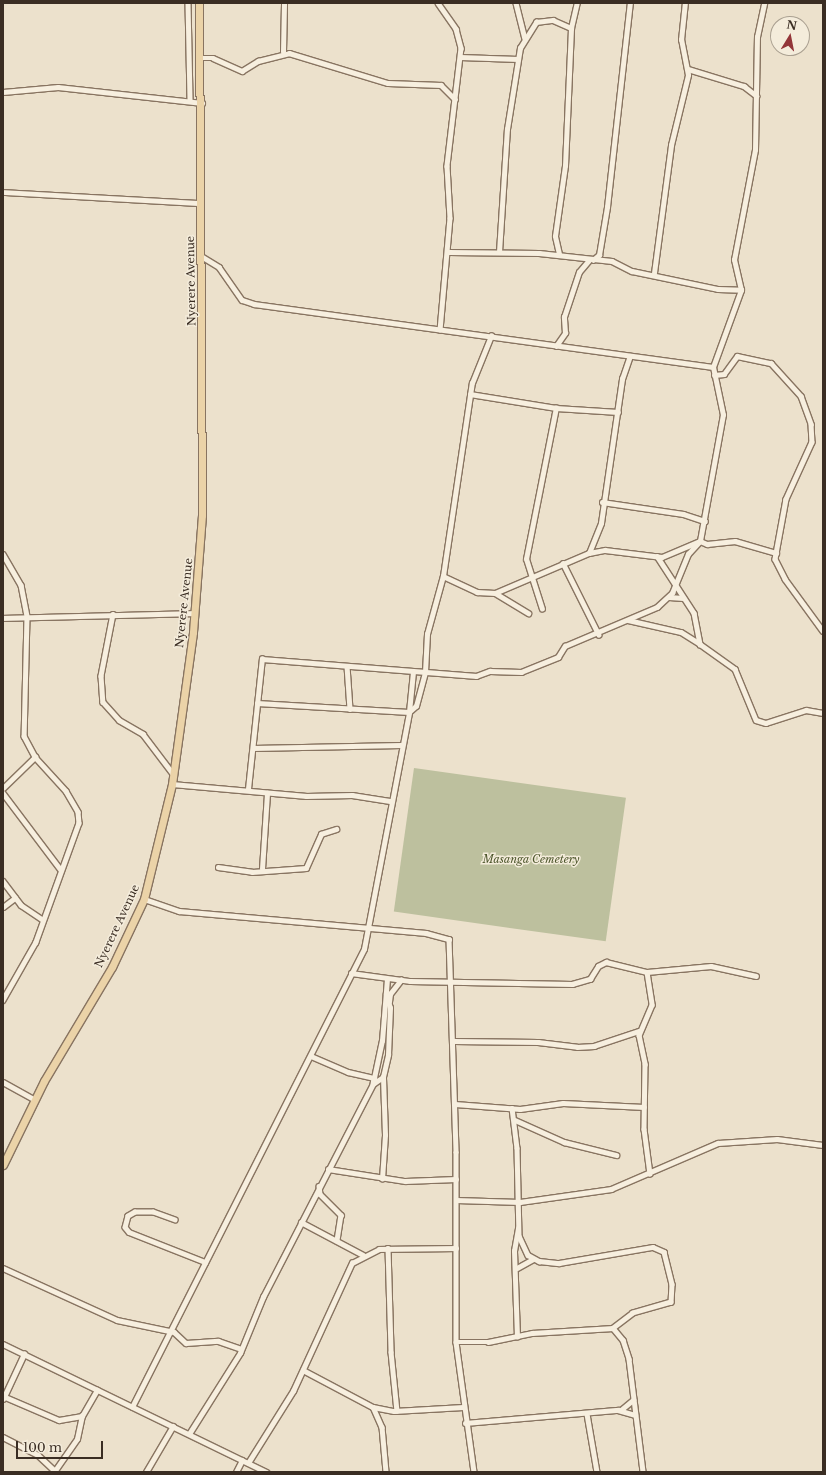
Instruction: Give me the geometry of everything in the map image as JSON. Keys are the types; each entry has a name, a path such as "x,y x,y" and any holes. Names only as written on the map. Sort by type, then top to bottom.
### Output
{"main road":[{"name":"Nyerere Avenue","path":"3,1165 35,1100 112,967 144,899 174,775 194,613 202,515 200,203 202,103 199,3"}],"street":[{"path":"188,3 190,101"},
{"path":"283,52 284,3"},
{"path":"438,3 456,29 460,57 447,166 449,252 440,330"},
{"path":"516,3 525,38"},
{"path":"559,254 556,236 565,166 571,28 577,3"},
{"path":"556,346 565,333 564,317 579,272 591,260 599,255 607,208 630,3"},
{"path":"654,273 671,145 688,69 681,40 685,3"},
{"path":"248,789 262,659 476,676 490,671 521,672 558,657 565,646 599,635 628,620 648,612 669,596 676,585 688,554 700,541 705,521 711,468 723,416 713,367 741,290 734,260 753,169 757,96 757,37 764,3"},
{"path":"499,252 507,129 516,92 518,59 525,38 540,20 561,22 571,28"},
{"path":"200,58 221,60 242,71 283,52 388,83 441,85 456,99"},
{"path":"460,57 518,59"},
{"path":"688,69 744,86 757,96"},
{"path":"3,92 58,87 202,103"},
{"path":"3,192 200,203"},
{"path":"449,252 559,254 591,260 612,261 632,271 654,273 718,290 741,290"},
{"path":"201,256 220,267 238,296 247,302 713,367"},
{"path":"257,703 350,710 409,712 416,706 425,672 427,634 443,576 470,394 475,371 491,336"},
{"path":"589,553 597,536 618,412 622,379 630,356"},
{"path":"714,375 724,374 737,356 771,362 801,396 811,424 812,442 786,498 776,553 779,571 823,631"},
{"path":"470,394 556,408 618,412"},
{"path":"542,610 526,559 556,408"},
{"path":"602,502 683,514 705,521"},
{"path":"443,576 477,592 495,593 533,578 563,563 589,553 605,550 657,556 678,551 700,541 707,544 730,541 766,548 776,553"},
{"path":"766,548 778,544"},
{"path":"3,554 21,585 26,617 23,726 35,757 66,791 78,812 76,837 61,870 29,958 3,1000"},
{"path":"657,556 667,576 676,585 683,598 694,612 700,644"},
{"path":"563,563 599,635"},
{"path":"495,593 528,613"},
{"path":"669,596 683,598"},
{"path":"3,618 194,613"},
{"path":"113,614 100,676 102,702 119,720 143,734 174,775"},
{"path":"628,620 681,632 735,669 752,716 759,722 806,710 823,713"},
{"path":"347,666 350,710"},
{"path":"132,1407 204,1262 312,1056 351,973 370,928 390,801 409,712 413,672"},
{"path":"253,748 401,745"},
{"path":"3,788 35,757"},
{"path":"172,784 248,789 267,792 352,795 390,801"},
{"path":"262,869 267,792"},
{"path":"3,793 61,870"},
{"path":"218,867 252,872 262,869 308,867 321,834 336,829"},
{"path":"3,881 15,898 42,919"},
{"path":"3,907 15,898"},
{"path":"144,899 178,911 426,933 449,939 453,983 456,1179 456,1342 465,1423 474,1472"},
{"path":"351,973 387,979 453,983 580,983 590,979 598,966 606,962 647,972 711,966 756,976"},
{"path":"647,972 652,1005 639,1031 645,1064 644,1107 650,1174"},
{"path":"189,1434 241,1349 259,1304 373,1084 387,979"},
{"path":"382,1179 385,1135 383,1077 388,1055 389,1003 390,994 402,980"},
{"path":"386,995 389,1003"},
{"path":"454,1041 538,1042 577,1047 594,1046 639,1031"},
{"path":"312,1056 348,1072 374,1078"},
{"path":"373,1084 383,1077"},
{"path":"3,1082 35,1100"},
{"path":"455,1104 512,1108 563,1103 644,1107"},
{"path":"512,1108 515,1120 520,1202 515,1239 517,1268 517,1337"},
{"path":"515,1120 564,1142 616,1155"},
{"path":"456,1200 520,1202 611,1189 650,1174 718,1144 777,1139 823,1145"},
{"path":"328,1169 382,1179 456,1179"},
{"path":"319,1186 320,1194 341,1215 337,1241"},
{"path":"175,1220 153,1212 135,1212 128,1216 125,1227 129,1232 204,1262"},
{"path":"301,1222 363,1255"},
{"path":"518,1225 523,1247 533,1259"},
{"path":"248,1463 303,1370 345,1274 363,1255 388,1248 456,1248"},
{"path":"388,1248 390,1352 397,1411"},
{"path":"456,1342 613,1328 633,1312 671,1302 672,1284 660,1248 559,1263 533,1259 517,1268"},
{"path":"3,1268 117,1320 169,1333 174,1332 186,1344 218,1341 241,1349"},
{"path":"613,1328 623,1340 629,1359 634,1414 643,1472"},
{"path":"3,1344 267,1472"},
{"path":"24,1354 3,1397 59,1420 82,1416"},
{"path":"303,1370 373,1407 397,1411 463,1407"},
{"path":"3,1438 38,1455 55,1472 77,1439 82,1416 97,1390"},
{"path":"621,1410 633,1400"},
{"path":"373,1407 382,1428 386,1472"},
{"path":"465,1423 621,1410 634,1414"},
{"path":"587,1414 597,1472"},
{"path":"146,1472 173,1426"},
{"path":"236,1472 242,1460"}],"green space":[{"name":"Masanga Cemetery","path":"414,768 626,798 606,941 394,912"}]}
